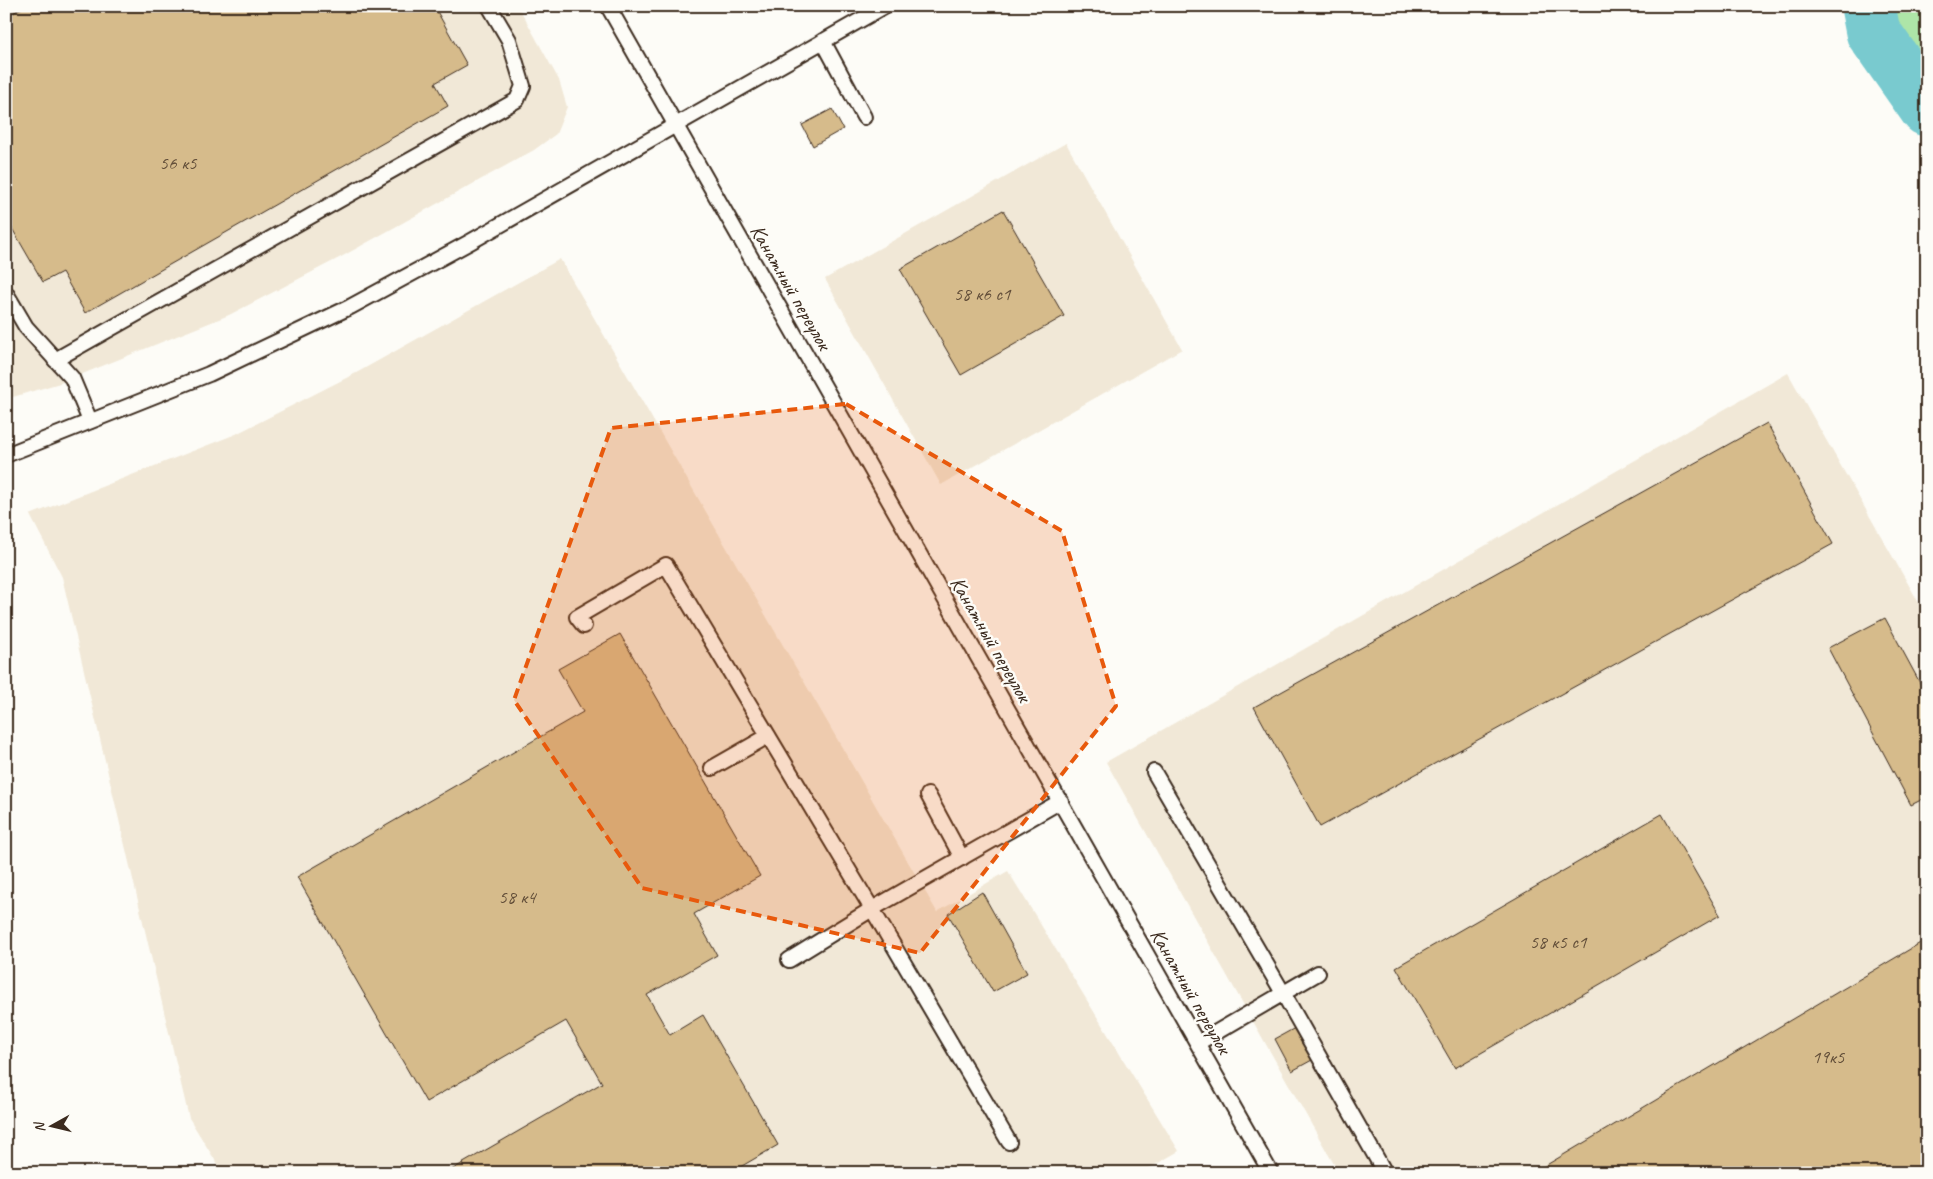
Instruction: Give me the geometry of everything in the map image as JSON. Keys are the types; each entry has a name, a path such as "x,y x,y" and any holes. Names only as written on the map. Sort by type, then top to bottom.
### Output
{"lane":[{"path":"55,360 518,100 523,86 508,40 490,6"},
{"name":"Канатный переулок","path":"608,6 1272,1173"},
{"path":"6,455 209,374 350,307 470,242 885,6"},
{"path":"823,41 864,117"},
{"path":"6,293 26,327 72,378 90,421"},
{"path":"584,626 577,617 666,565 1009,1142"},
{"path":"712,768 768,736"},
{"path":"1154,772 1385,1173"},
{"path":"928,795 962,858"},
{"path":"788,960 872,909 1060,802"},
{"path":"1198,1043 1318,973"}],"highlighted area":[{"path":"846,404 1062,531 1116,706 920,953 642,888 514,700 611,428"}],"shaded area":[{"path":"6,6 518,6 559,80 567,107 556,134 534,150 341,257 229,315 60,383 6,399"},
{"path":"1066,143 1182,349 941,485 825,279"},
{"path":"560,259 937,912 1008,871 1179,1151 1141,1173 223,1173 189,1118 62,577 30,515 236,434 358,372"},
{"path":"1788,373 1927,617 1927,1173 1339,1173 1106,762"}],"green space":[{"path":"1885,6 1927,6 1927,77 1887,21"}],"building":[{"path":"25,6 434,6 467,65 435,83 448,106 85,313 62,272 43,282 6,218 6,17"},
{"path":"832,109 843,129 813,146 802,125"},
{"path":"1003,210 1064,316 961,375 900,269"},
{"path":"1767,423 1833,544 1320,827 1254,707"},
{"path":"1885,618 1927,696 1927,797 1911,805 1828,648"},
{"path":"620,634 760,876 694,914 717,955 647,995 670,1035 703,1015 778,1145 730,1173 446,1173 602,1083 566,1021 426,1102 297,877 583,712 558,669"},
{"path":"1662,814 1720,915 1455,1068 1396,967"},
{"path":"982,892 1027,973 993,992 948,914"},
{"path":"1927,939 1927,1173 1533,1173"},
{"path":"1295,1028 1312,1060 1292,1071 1275,1039"}],"waterway":[{"path":"1868,6 1873,32 1927,109"}]}
